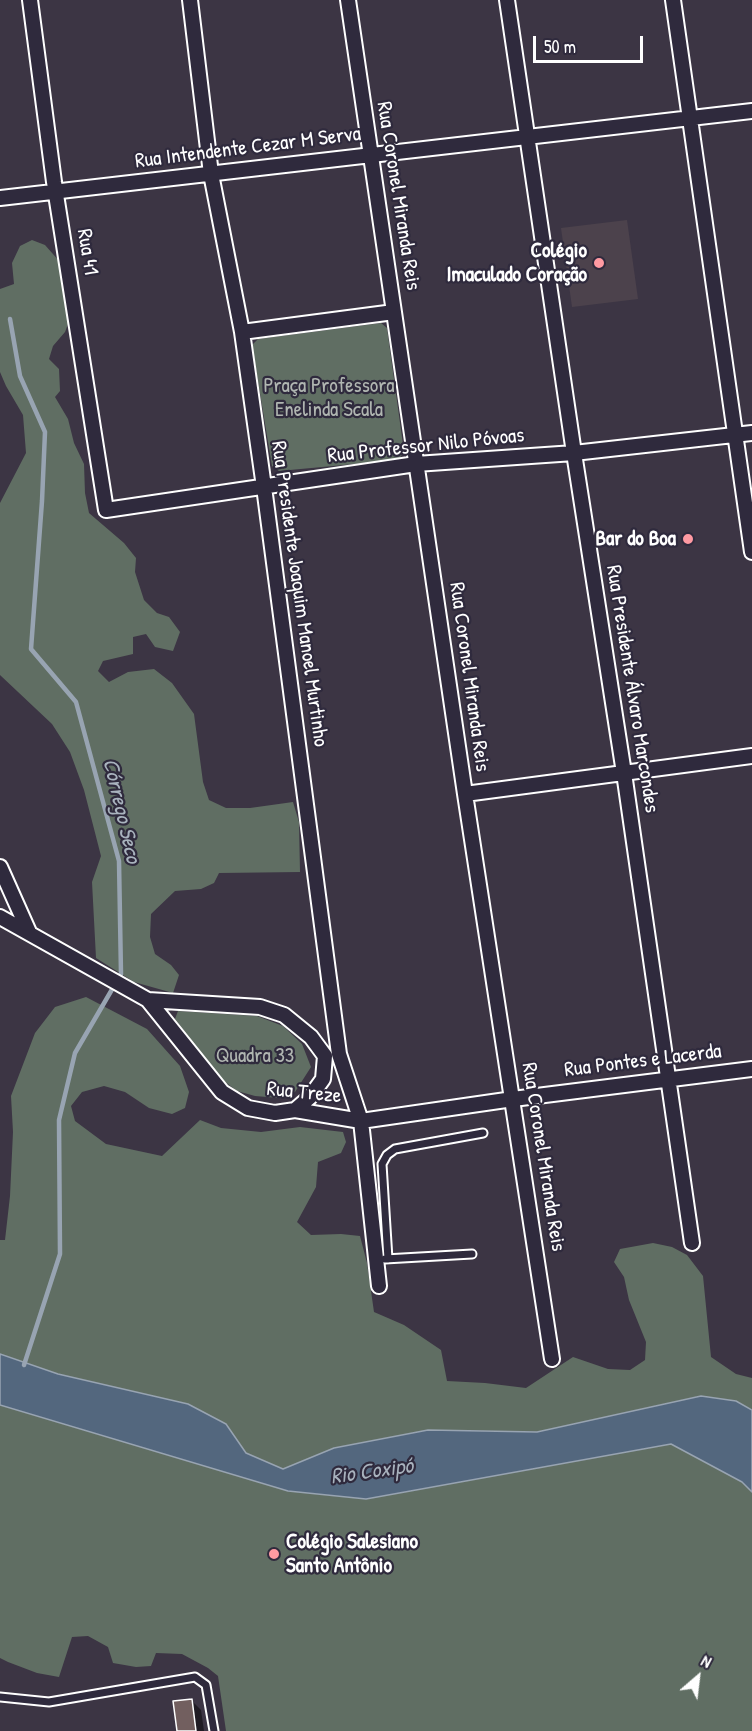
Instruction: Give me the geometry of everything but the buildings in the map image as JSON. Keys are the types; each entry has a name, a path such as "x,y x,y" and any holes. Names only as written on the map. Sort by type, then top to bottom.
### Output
{"street":[{"name":"Rua 41","path":"30,0 56,192 106,510"},
{"name":"Rua Presidente Joaquim Manoel Murtinho","path":"190,0 211,174 242,332 264,487 332,1055 361,1121 383,1260 379,1286"},
{"name":"Rua Coronel Miranda Reis","path":"348,0 465,794 552,1359"},
{"name":"Rua Presidente Álvaro Marcondes","path":"507,0 624,773 692,1243"},
{"path":"673,0 752,552"},
{"name":"Rua Intendente Cezar M Serva","path":"0,198 752,111"},
{"path":"242,332 394,312"},
{"name":"Rua Professor Nilo Póvoas","path":"106,510 416,464 574,453 752,433"},
{"path":"465,794 752,756"},
{"path":"0,867 29,932"},
{"name":"Rua Treze","path":"0,917 143,997 222,1092 248,1108 275,1113 295,1110 361,1121"},
{"name":"Rua Treze","path":"143,997 260,1007 284,1015 332,1055"},
{"path":"295,1110 310,1097 323,1079 332,1055"},
{"name":"Rua Pontes e Lacerda","path":"361,1121 669,1078 752,1069"}],"lane":[{"path":"472,1254 383,1260 382,1164 387,1155 395,1149 483,1133"},
{"path":"0,1697 49,1702 195,1677 206,1685 214,1731"}],"shaded area":[{"name":"Colégio Imaculado Coração","path":"627,220 638,299 572,307 561,228"}],"green space":[{"path":"32,240 45,245 60,262 71,316 65,332 53,346 49,359 59,369 60,391 55,397 68,419 74,443 84,464 85,493 89,513 124,543 136,558 135,572 144,600 157,613 169,617 180,632 173,651 155,647 146,634 133,637 133,654 103,661 98,671 109,682 128,672 154,669 172,683 194,714 203,782 209,800 226,808 250,808 293,802 299,822 300,872 219,873 214,883 201,889 175,891 151,914 150,937 155,954 171,965 179,975 173,993 134,982 96,958 92,882 101,856 84,790 70,752 52,724 0,675 0,503 26,453 23,415 0,372 0,289 14,284 12,263 20,246"},
{"name":"Praça Professora Enelinda Scala","path":"381,323 387,328 404,452 398,460 279,471 272,466 252,345 258,339"},
{"path":"86,997 147,1029 180,1066 189,1092 185,1108 172,1114 149,1108 125,1092 104,1086 82,1092 71,1106 75,1121 106,1144 162,1156 200,1120 221,1128 261,1132 300,1127 343,1132 346,1142 341,1153 318,1162 316,1187 297,1222 311,1235 360,1236 367,1263 374,1312 404,1325 441,1350 447,1381 526,1388 573,1357 608,1369 630,1370 645,1360 646,1342 629,1300 624,1277 614,1262 620,1249 653,1243 672,1247 687,1255 703,1276 711,1357 736,1374 752,1378 752,1410 736,1401 700,1396 537,1432 428,1430 334,1448 283,1469 246,1453 226,1424 188,1404 58,1374 0,1354 0,1240 5,1240 10,1196 13,1132 11,1096 35,1033 55,1007"},
{"name":"Quadra 33","path":"178,1011 257,1016 283,1026 302,1044 311,1067 295,1092 279,1098 255,1096 237,1091 220,1078 175,1019"},
{"name":"Colégio Salesiano Santo Antônio","path":"0,1405 288,1491 366,1499 671,1444 742,1482 752,1492 752,1731 226,1731 218,1676 182,1654 156,1653 151,1666 136,1667 113,1663 108,1647 88,1636 72,1637 59,1677 37,1673 8,1662 0,1658"}],"water":[{"name":"Rio Coxipó","path":"0,1354 58,1374 188,1404 226,1424 246,1453 283,1469 334,1448 428,1430 537,1432 701,1396 736,1401 752,1410 752,1492 742,1482 671,1444 366,1499 288,1491 0,1405"}],"waterway":[{"name":"Córrego Seco","path":"10,319 20,376 45,432 31,649 76,702 119,861 121,974 75,1053 59,1120 60,1254 24,1365"}],"place":[{"name":"Colégio Imaculado Coração","path":"599,263"},
{"name":"Bar do Boa","path":"688,539"},
{"name":"Colégio Salesiano Santo Antônio","path":"274,1554"}]}
